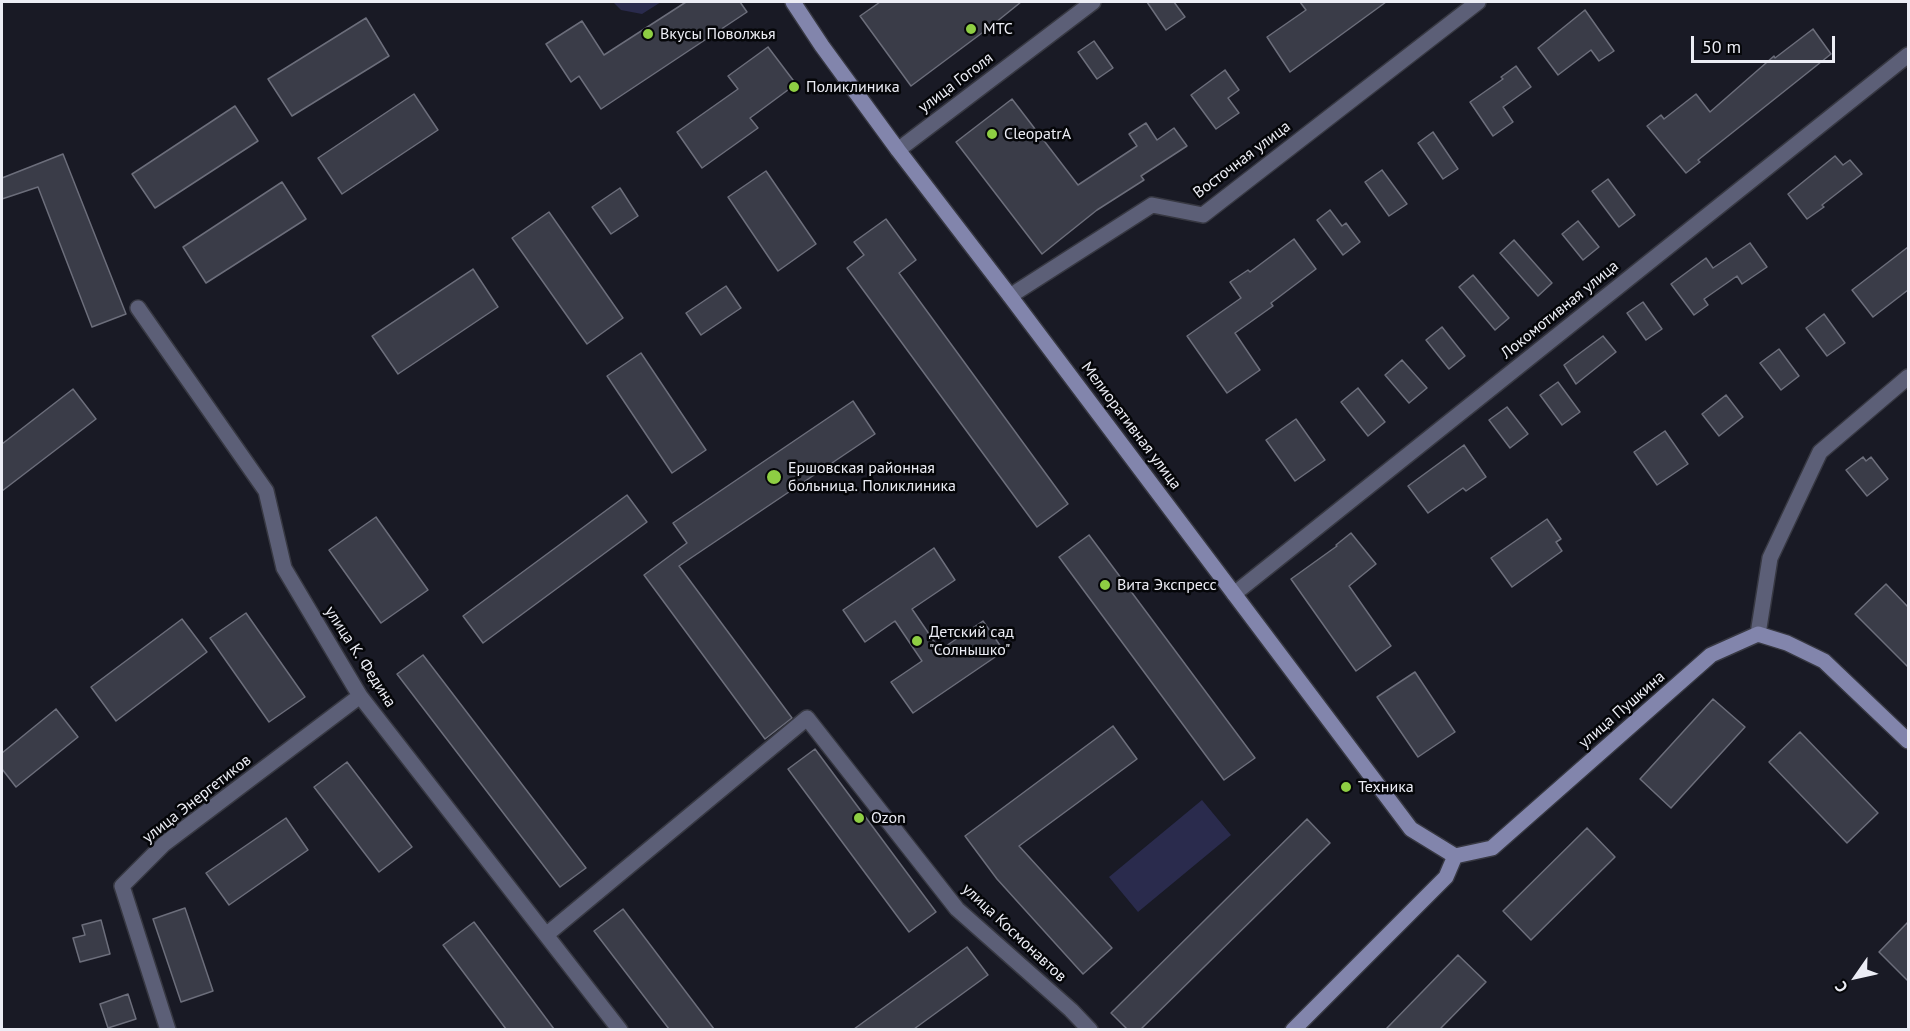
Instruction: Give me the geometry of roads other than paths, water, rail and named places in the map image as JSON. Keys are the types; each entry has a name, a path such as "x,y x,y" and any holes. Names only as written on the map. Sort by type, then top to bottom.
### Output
{"main road":[{"name":"Мелиоративная улица","path":"793,2 822,46 898,150 1411,829 1455,856"},
{"path":"1758,634 1787,643 1824,661 1908,741"},
{"name":"улица Пушкина","path":"1455,856 1492,848 1712,655 1758,634"},
{"path":"1293,1029 1446,877 1455,856"}],"street":[{"name":"улица Гоголя","path":"898,150 1093,2"},
{"name":"Восточная улица","path":"1010,296 1152,205 1203,215 1478,2"},
{"name":"Локомотивная улица","path":"1234,594 1908,55"},
{"name":"улица К. Федина","path":"138,308 266,491 284,568 360,696 620,1029"},
{"path":"1758,634 1770,558 1820,452 1908,377"},
{"name":"улица Энергетиков","path":"168,1029 122,886 164,844 360,696"},
{"name":"улица Космонавтов","path":"546,935 807,718 957,909 1090,1029"}],"place":[{"name":"МТС","path":"971,29"},
{"name":"Вкусы Поволжья","path":"648,34"},
{"name":"Поликлиника","path":"794,87"},
{"name":"CleopatrA","path":"992,134"},
{"name":"Ершовская районная больница. Поликлиника","path":"774,477"},
{"name":"Вита Экспресс","path":"1105,585"},
{"name":"Детский сад \"Солнышко\"","path":"917,641"},
{"name":"Техника","path":"1346,787"},
{"name":"Ozon","path":"859,818"}]}
